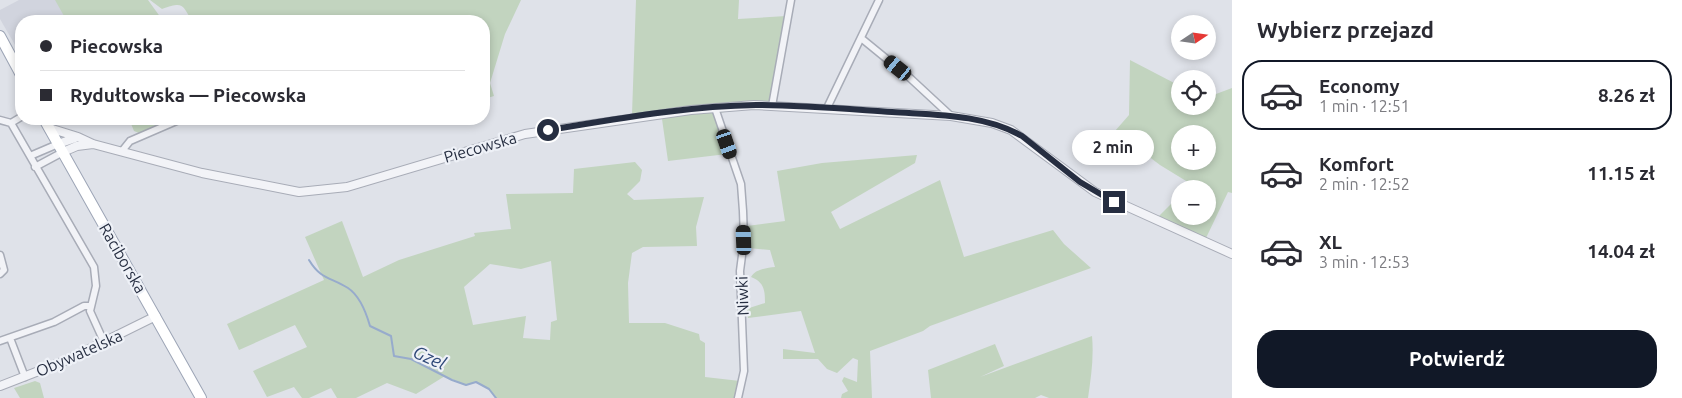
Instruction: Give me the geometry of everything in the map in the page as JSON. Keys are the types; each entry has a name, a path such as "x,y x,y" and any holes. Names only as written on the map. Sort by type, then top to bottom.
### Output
{"main road":[{"path":"0,36 15,64"},
{"name":"Raciborska","path":"48,125 201,398"}],"street":[{"path":"772,106 791,0"},
{"path":"827,108 879,0"},
{"path":"861,38 910,78 951,116"},
{"name":"Piecowska","path":"51,125 93,144 261,186 299,192 346,187 525,134 623,118 715,108 772,106 951,116 992,123 1022,136 1095,192 1232,254"},
{"name":"Niwki","path":"715,108 740,184 743,211 744,240 740,271 744,371 738,398"},
{"path":"0,120 11,123 94,267 96,286 91,306 93,321 104,342"},
{"path":"11,123 15,121"},
{"path":"122,151 130,141 167,125"},
{"path":"35,167 78,137"},
{"name":"Piecowska","path":"60,148 93,144"},
{"path":"30,156 60,148"},
{"path":"0,255 4,270 0,274"},
{"path":"0,341 54,322 84,306 91,306"},
{"name":"Obywatelska","path":"0,386 104,342 156,316"},
{"path":"10,338 25,377"}],"shaded area":[{"path":"19,0 56,0 64,15 15,15 15,45 0,19 0,10"}],"green space":[{"path":"55,0 148,0 159,15 63,15"},
{"path":"150,0 521,0 505,34 490,83 490,15 188,15 184,8 179,5 162,9"},
{"path":"636,0 739,0 738,19 786,16 772,106 717,113 727,154 668,161 662,119 632,114"},
{"path":"1130,60 1171,81 1171,115 1216,115 1216,94 1232,88 1232,193 1228,192 1216,217 1216,180 1184,180 1160,165 1115,131 1129,115"},
{"path":"490,83 494,96 490,97"},
{"path":"132,125 159,125 139,133 134,131"},
{"path":"917,155 915,163 831,212 840,229 940,180 964,257 1053,230 1064,244 1091,268 930,326 923,331 870,351 872,398 841,398 842,394 848,391 842,381 844,377 857,382 858,360 853,358 837,373 827,369 818,359 783,359 783,349 815,353 801,311 748,318 746,309 765,303 763,287 759,281 751,277 765,268 775,267 770,250 748,248 747,226 785,221 777,171 822,163"},
{"path":"635,162 642,170 640,181 627,194 634,200 704,197 696,227 697,246 643,247 632,253 628,283 629,323 665,323 699,334 700,340 705,343 705,377 740,381 735,398 496,398 489,389 476,382 466,385 445,376 416,394 387,383 356,398 337,398 331,388 309,398 302,398 294,387 267,397 253,371 307,347 295,325 239,350 227,324 324,280 305,237 342,221 363,277 399,260 475,236 474,233 511,229 506,194 573,193 574,169","holes":["551,261 557,320 551,322 550,340 523,338 526,316 473,325 464,287 490,264 521,269"]},
{"path":"1171,204 1171,222 1159,216"},
{"path":"1178,225 1212,225 1206,238"},
{"path":"1092,336 1092,360 1088,398 1049,398 1041,395 1035,398 931,398 928,370 995,344 1004,366 980,377"},
{"path":"35,381 40,383 44,398 20,398 14,388"}],"waterway":[{"name":"Gzel","path":"309,260 322,275 342,284 356,295 370,326 391,336 394,356 411,359 466,385 476,382 489,389 496,398"}],"route":[{"path":"548,130 623,118 754,105 951,116 992,123 1011,130 1022,136 1080,182 1114,202"}]}
